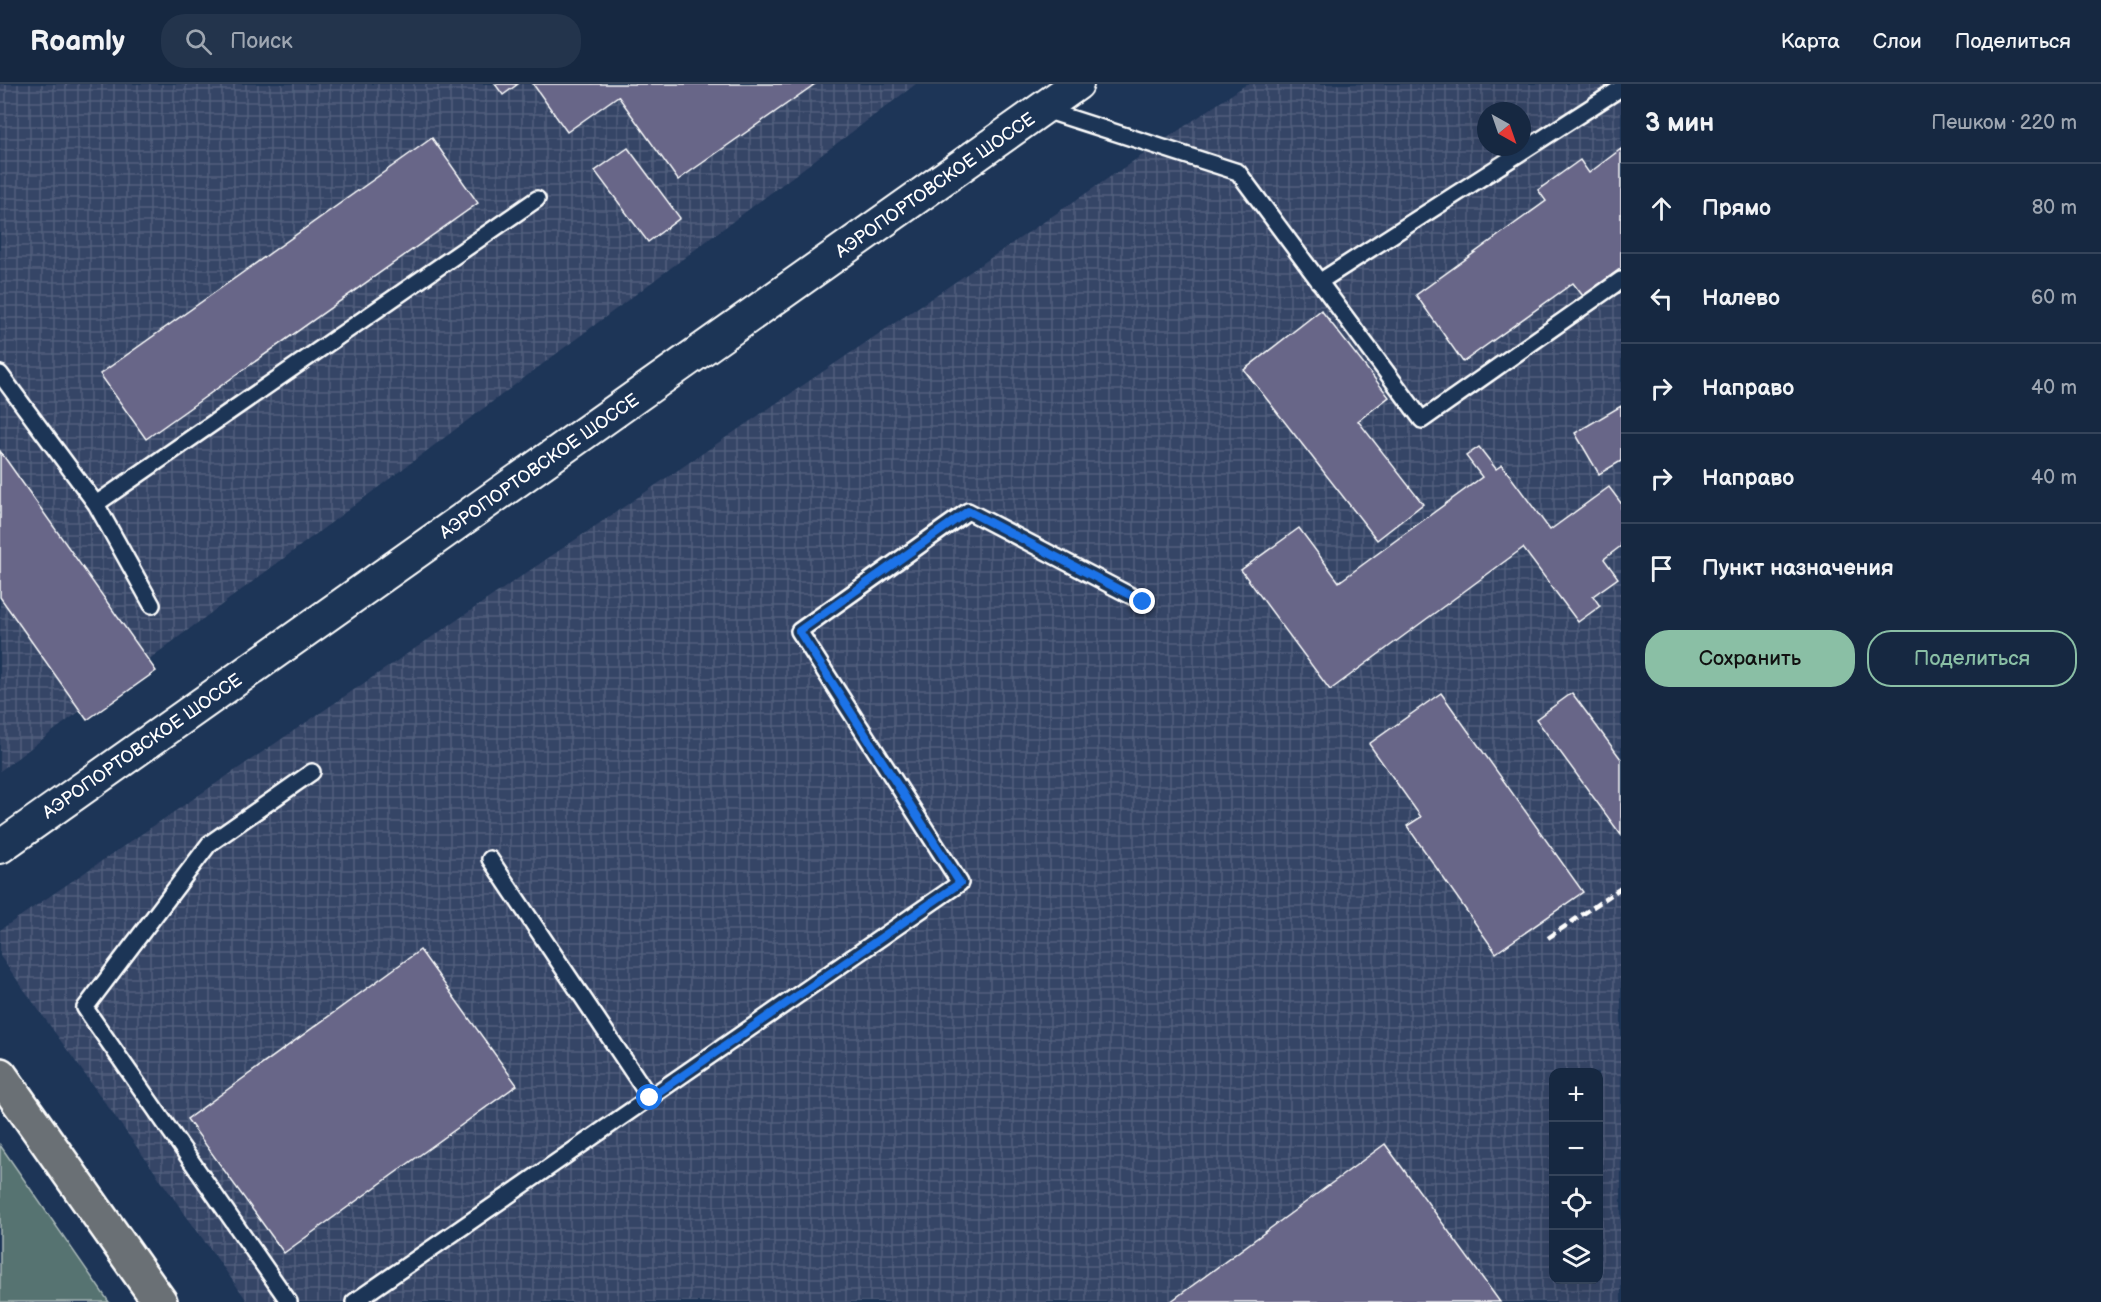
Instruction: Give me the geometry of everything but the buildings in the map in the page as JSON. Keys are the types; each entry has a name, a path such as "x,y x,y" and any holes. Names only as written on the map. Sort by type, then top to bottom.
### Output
{"main road":[{"path":"0,1075 160,1302"}],"street":[{"name":"АЭРОПОРТОВСКОЕ ШОССЕ","path":"0,847 1077,84"}],"lane":[{"path":"1319,282 1621,88"},
{"path":"1041,109 1238,172 1422,420 1621,280"},
{"path":"96,504 537,199"},
{"path":"0,374 96,504 152,605"},
{"path":"354,1302 960,883 799,631 968,511 1143,602"},
{"path":"289,1302 85,1008 209,844 312,772"},
{"path":"489,859 650,1098"}],"shaded area":[{"path":"0,84 916,84 0,771"},
{"path":"1247,84 1621,84 1621,1302 248,1302 0,956 0,930"}],"green space":[{"path":"0,1145 109,1302 0,1302"}],"railway":[{"path":"1548,938 1621,888"}],"route":[{"path":"650,1098 960,883 799,631 968,511 1143,602"}]}
